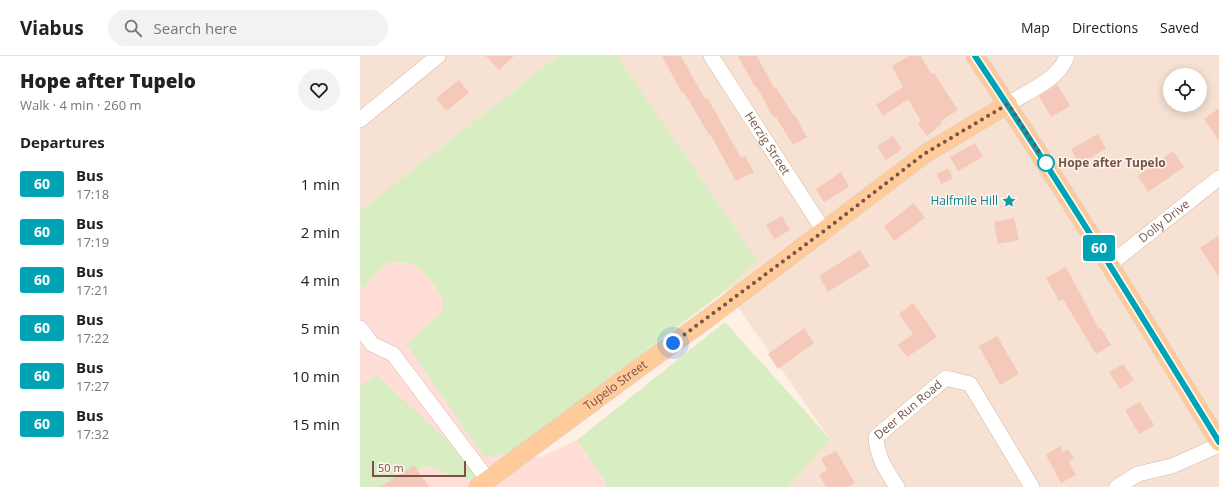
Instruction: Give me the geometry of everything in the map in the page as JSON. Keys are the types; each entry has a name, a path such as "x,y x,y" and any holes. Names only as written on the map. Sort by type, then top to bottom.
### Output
{"main road":[{"path":"976,56 1110,264 1219,443"},
{"name":"Tupelo Street","path":"483,483 824,231 924,154 1008,104"}],"street":[{"path":"360,120 438,56"},
{"name":"Herzig Street","path":"711,56 824,231"},
{"path":"1008,104 1053,77 1062,66 1067,56"},
{"name":"Dolly Drive","path":"1110,264 1219,178"},
{"path":"360,328 372,344 393,354 483,483"},
{"name":"Deer Run Road","path":"897,487 880,459 876,446 876,437 946,378 970,384 1032,487"},
{"path":"1117,487 1138,474 1172,466 1219,443"}],"shaded area":[{"path":"360,56 558,56 360,211"},
{"path":"617,56 1219,56 1219,487 788,487 830,439 726,290 757,260"},
{"path":"389,262 413,263 430,279 443,299 443,311 511,453 540,457 577,440 604,480 607,487 382,487 405,472 430,466 452,477 377,375 360,385 360,285 365,289 370,279"}],"green space":[{"path":"558,56 617,56 757,260 726,290 511,453 484,457 407,345 443,311 443,299 430,279 413,263 389,262 370,279 365,290 360,285 360,211"},
{"path":"725,322 830,439 788,487 607,487 604,480 577,440"},
{"path":"377,375 476,468 474,480 452,477 430,466 405,472 382,487 360,487 360,385"}],"building":[{"path":"486,56 514,56 499,70"},
{"path":"662,56 681,56 705,99 707,98 716,113 741,158 745,156 754,172 736,181 710,134 709,135 684,92 682,93"},
{"path":"738,56 757,56 774,88 776,87 807,137 793,145 776,117 774,118"},
{"path":"909,56 921,56 931,74 934,73 958,110 941,121 942,123 927,136 918,124 921,121 908,99 883,116 876,105 903,87 892,66"},
{"path":"459,80 469,93 446,111 436,98"},
{"path":"1057,84 1070,106 1051,117 1039,96"},
{"path":"1219,108 1219,141 1204,119"},
{"path":"1098,134 1106,149 1079,164 1071,149"},
{"path":"893,136 902,149 886,160 877,146"},
{"path":"975,143 983,157 958,171 950,157"},
{"path":"1173,151 1184,167 1148,192 1138,176"},
{"path":"948,168 953,178 941,184 937,174"},
{"path":"841,172 849,187 824,202 816,189"},
{"path":"914,203 925,218 894,241 884,226"},
{"path":"782,216 790,230 774,239 766,225"},
{"path":"1014,218 1019,240 998,244 994,222"},
{"path":"1219,235 1219,277 1200,248"},
{"path":"860,250 870,266 828,292 819,276"},
{"path":"1066,267 1099,329 1101,328 1111,345 1096,354 1063,299 1059,301 1046,278"},
{"path":"913,303 937,337 907,357 898,345 913,334 899,314"},
{"path":"804,328 814,343 778,369 768,354"},
{"path":"997,336 1019,374 1000,385 979,346"},
{"path":"1123,364 1134,380 1120,389 1109,372"},
{"path":"1140,402 1154,425 1139,434 1125,410"},
{"path":"1060,446 1063,452 1068,449 1074,459 1069,462 1076,475 1061,483 1046,455"},
{"path":"836,451 855,483 848,487 826,487 819,475 827,470 821,459"},
{"path":"414,465 429,487 380,487"}],"bus line":[{"name":"60","path":"975,56 1008,104 1110,264 1219,442"}],"place":[{"name":"Hope after Tupelo","path":"1046,163"},
{"name":"Halfmile Hill","path":"1009,201"}],"route":[{"path":"673,343 824,231 924,154 1008,104 1046,163"}]}
